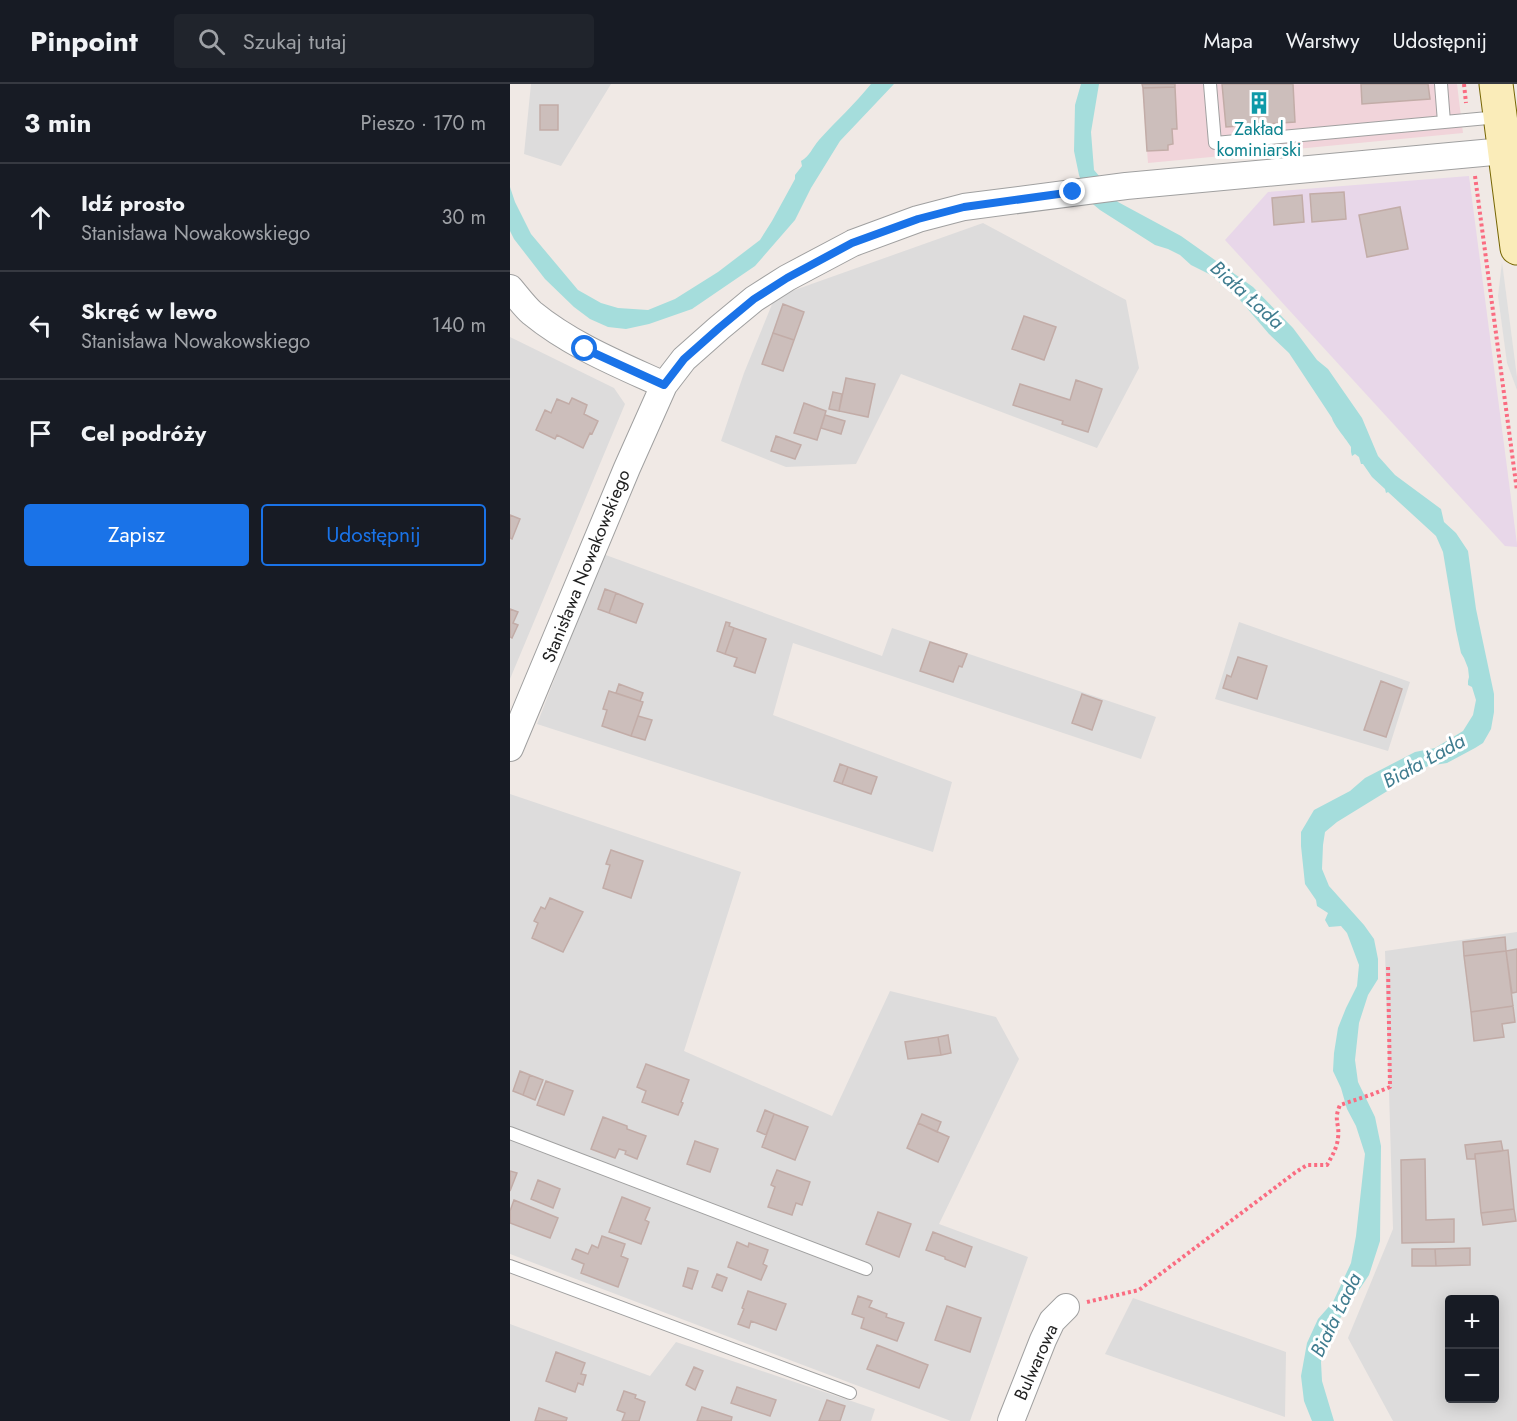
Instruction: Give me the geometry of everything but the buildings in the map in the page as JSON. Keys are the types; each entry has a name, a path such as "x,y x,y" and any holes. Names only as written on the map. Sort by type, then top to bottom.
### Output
{"main road":[{"path":"1496,84 1504,151 1513,185 1517,248"}],"street":[{"name":"Stanisława Nowakowskiego","path":"510,748 664,385 684,359 719,328 754,299 787,278 852,243 918,219 964,207 1126,186 1504,151"},
{"path":"510,288 530,311 558,332 585,349 664,385"},
{"name":"Bulwarowa","path":"1011,1421 1042,1340 1053,1321 1066,1307"}],"lane":[{"path":"1210,84 1215,143 1500,117"},
{"path":"1441,84 1444,122"},
{"path":"510,1133 866,1269"},
{"path":"510,1266 850,1393"}],"path":[{"path":"1474,166 1517,490"},
{"path":"1066,1307 1139,1290 1296,1172 1307,1165 1327,1165 1337,1147 1339,1135 1335,1115 1340,1105 1390,1087 1388,964"}],"shaded area":[{"path":"531,84 611,84 561,166 524,154"},
{"path":"1142,84 1457,84 1463,133 1148,163"},
{"path":"1469,176 1517,547 1505,546 1225,240 1268,192"},
{"path":"983,223 1126,300 1139,368 1097,448 901,374 856,464 786,467 721,441 744,373 775,297"},
{"path":"1502,262 1517,390 1507,363 1498,296"},
{"path":"510,337 614,388 625,404 510,679"},
{"path":"603,554 882,656 892,628 1156,717 1141,759 793,643 773,715 952,782 933,852 537,724"},
{"path":"1239,622 1410,682 1388,751 1215,699"},
{"path":"510,794 741,872 684,1051 832,1116 890,991 996,1017 1019,1059 939,1224 1028,1257 970,1421 951,1421 510,1254"},
{"path":"1517,932 1517,1421 1393,1421 1348,1338 1393,1229 1385,951"},
{"path":"1133,1298 1286,1352 1285,1417 1105,1354"},
{"path":"510,1324 650,1376 676,1342 875,1409 871,1421 510,1421"}],"water":[{"path":"871,84 894,84 840,141 811,188 795,220 755,266 692,309 649,324 626,329 608,327 590,319 574,307 545,279 510,231 510,187 531,234 578,290 601,303 618,308 648,310 675,299 718,272 760,240 802,166 801,161"},
{"name":"Biała Łada","path":"1081,84 1099,84 1091,132 1094,170 1108,192 1118,202 1181,236 1253,287 1293,328 1317,360 1328,369 1362,418 1378,456 1395,475 1441,509 1444,522 1456,533 1468,551 1476,609 1494,694 1491,729 1483,743 1475,748 1447,763 1428,766 1337,822 1325,832 1322,869 1329,886 1374,939 1378,959 1378,979 1368,995 1359,1023 1355,1060 1358,1082 1375,1117 1381,1146 1380,1241 1369,1275 1325,1341 1321,1362 1322,1381 1334,1421 1312,1421 1304,1401 1301,1376 1307,1343 1318,1319 1333,1302 1351,1263 1356,1236 1365,1154 1333,1071 1338,1028 1357,986 1359,965 1347,933 1341,926 1329,927 1325,920 1328,913 1317,906 1316,900 1305,884 1301,832 1314,810 1350,791 1365,778 1415,752 1435,748 1463,731 1473,715 1476,700 1472,687 1468,685 1468,668 1461,653 1443,552 1436,536 1388,492 1386,493 1385,489 1361,464 1359,457 1355,454 1352,456 1351,447 1289,353 1240,300 1211,275 1191,265 1180,255 1155,245 1088,200 1074,151 1075,105"}],"place":[{"name":"Zakład kominiarski","path":"1259,103"}],"route":[{"path":"585,349 664,385 684,359 754,299 787,278 852,243 918,219 964,207 1073,192"}]}
